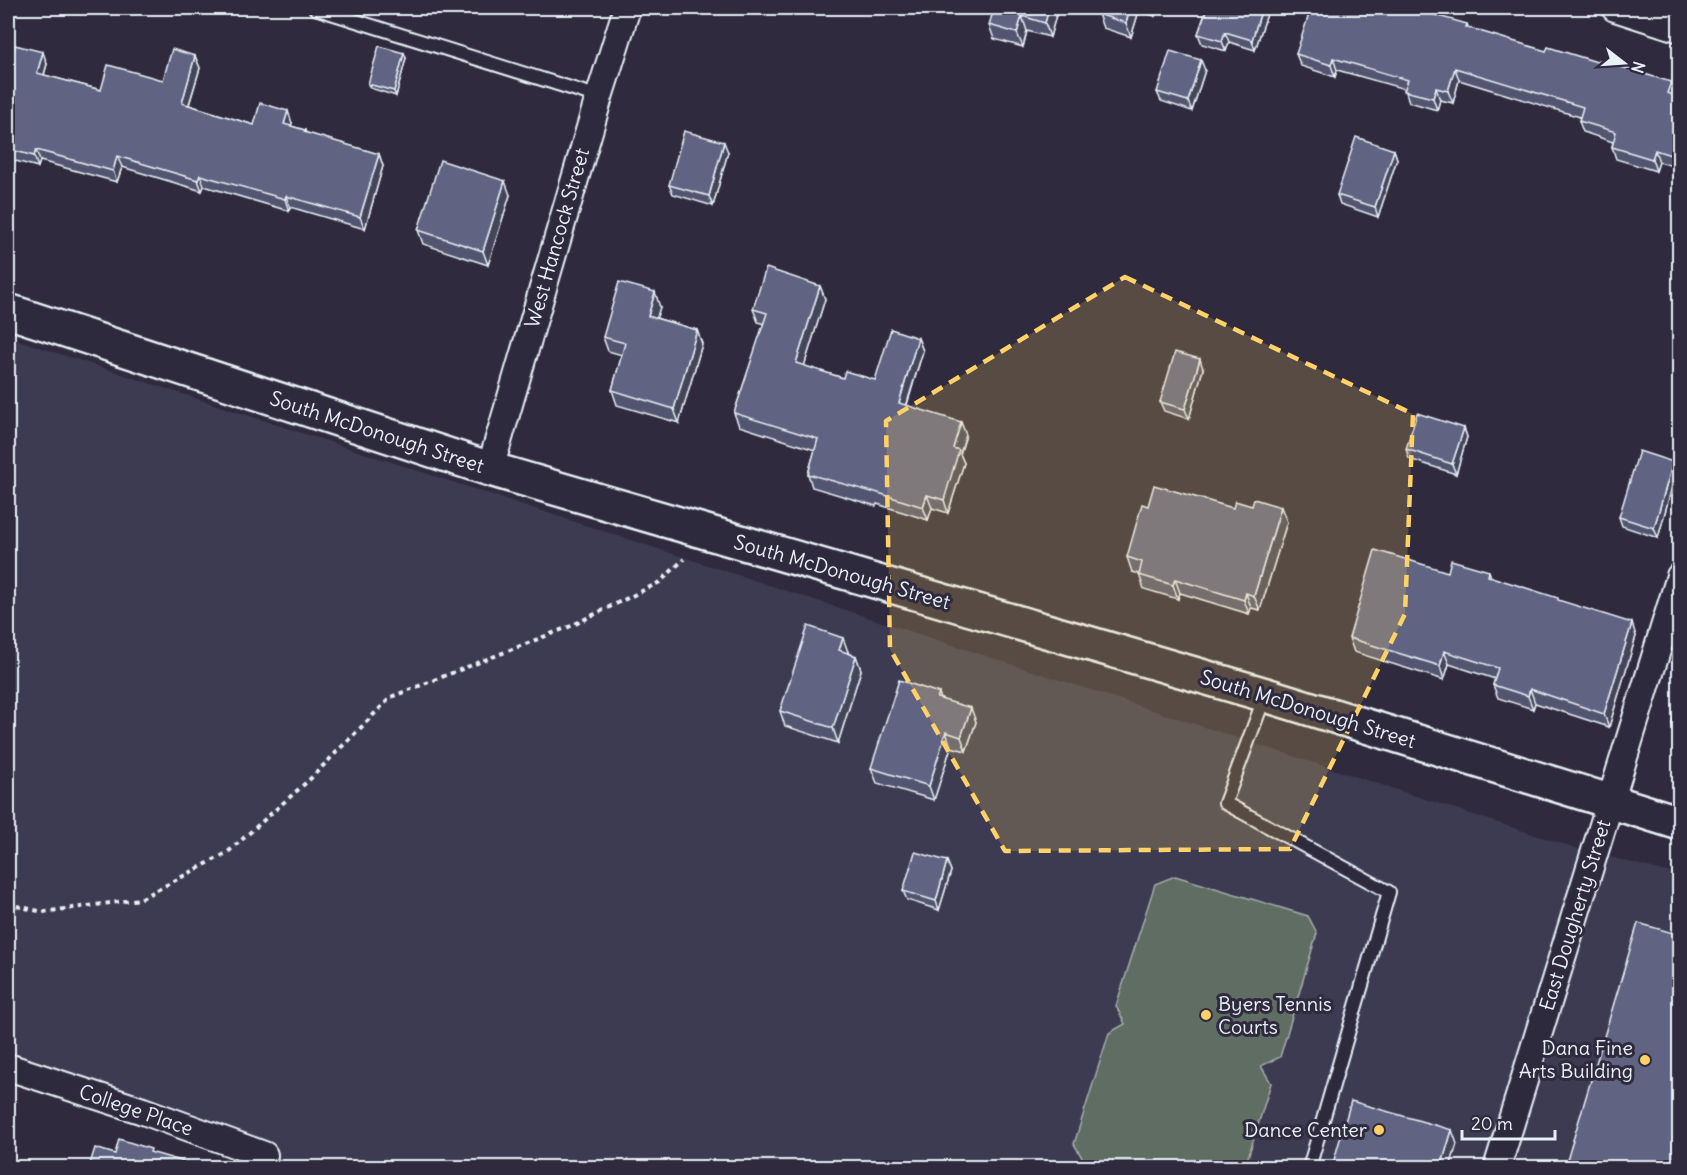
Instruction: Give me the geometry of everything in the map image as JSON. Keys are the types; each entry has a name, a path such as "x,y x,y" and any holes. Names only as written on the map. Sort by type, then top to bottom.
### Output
{"street":[{"name":"West Hancock Street","path":"490,469 627,8"},
{"path":"1615,8 1680,29"},
{"name":"South McDonough Street","path":"8,311 490,469 1266,695 1680,823"},
{"name":"East Dougherty Street","path":"1497,1167 1680,576"},
{"name":"College Place","path":"8,1067 143,1111 262,1161"}],"lane":[{"path":"315,8 599,97"},
{"path":"1266,695 1225,803 1389,892 1309,1167"}],"path":[{"path":"8,904 43,912 140,898 227,853 310,779 391,697 571,626 660,582 711,534"}],"highlighted area":[{"path":"1125,277 1413,414 1405,614 1290,849 1005,851 890,649 886,421"}],"shaded area":[{"path":"8,337 1575,848 1679,875 1679,1167 275,1167 276,1163 8,1062"}],"green space":[{"name":"Byers Tennis Courts","path":"1175,876 1308,916 1317,933 1280,1057 1261,1066 1271,1083 1245,1167 1071,1167 1084,1161 1074,1144 1109,1033 1125,1024 1116,1006 1155,884"}],"building":[{"path":"994,8 1049,8 1045,23 1022,16 1017,33 989,25"},
{"path":"1100,8 1130,8 1126,23 1098,14"},
{"path":"1207,8 1262,8 1252,40 1225,32 1222,41 1198,34"},
{"path":"1311,8 1410,8 1467,24 1466,27 1546,51 1548,47 1671,82 1667,93 1680,97 1680,158 1655,150 1652,159 1612,147 1616,132 1579,121 1583,107 1455,68 1448,91 1436,88 1433,98 1404,91 1408,80 1333,58 1331,65 1296,54"},
{"path":"15,45 43,52 37,73 101,90 108,65 163,80 172,49 195,56 182,103 254,125 260,103 288,111 284,124 379,154 360,217 200,175 198,180 117,156 113,171 36,150 34,156 8,149 8,74"},
{"path":"379,46 404,53 394,91 368,84"},
{"path":"1170,51 1201,60 1188,101 1157,92"},
{"path":"684,131 724,142 709,196 669,185"},
{"path":"1356,137 1394,150 1375,207 1337,195"},
{"path":"440,160 505,181 483,251 418,230"},
{"path":"766,268 820,286 796,363 843,378 845,371 875,380 891,329 918,338 899,403 961,422 953,448 959,450 944,500 927,495 923,507 808,474 818,439 734,413 767,313 753,309"},
{"path":"619,282 655,292 648,316 697,330 674,409 612,390 625,343 603,337"},
{"path":"1175,352 1200,359 1185,409 1160,402"},
{"path":"1417,413 1464,428 1452,464 1406,449"},
{"path":"1639,451 1673,462 1654,528 1619,517"},
{"path":"1154,485 1233,508 1235,501 1252,506 1254,499 1281,507 1254,596 1246,593 1244,600 1175,579 1173,585 1139,575 1142,562 1127,557 1142,504 1148,506"},
{"path":"1375,550 1448,572 1451,560 1489,571 1488,576 1632,623 1604,714 1530,689 1528,696 1493,685 1498,668 1444,651 1440,666 1349,638"},
{"path":"808,626 843,638 839,650 856,656 833,728 780,711"},
{"path":"899,680 939,693 937,698 971,708 961,737 946,732 929,786 871,768"},
{"path":"1680,697 1680,726 1672,724"},
{"path":"915,852 947,861 936,901 903,891"},
{"name":"Dana Fine Arts Building","path":"1638,923 1680,935 1680,1167 1565,1167"},
{"name":"Dance Center","path":"1351,1101 1452,1130 1441,1167 1332,1167"},
{"path":"119,1139 151,1149 150,1152 202,1167 89,1167 95,1148 115,1154"}],"place":[{"name":"Byers Tennis Courts","path":"1206,1015"},
{"name":"Dana Fine Arts Building","path":"1645,1060"},
{"name":"Dance Center","path":"1379,1130"}]}
